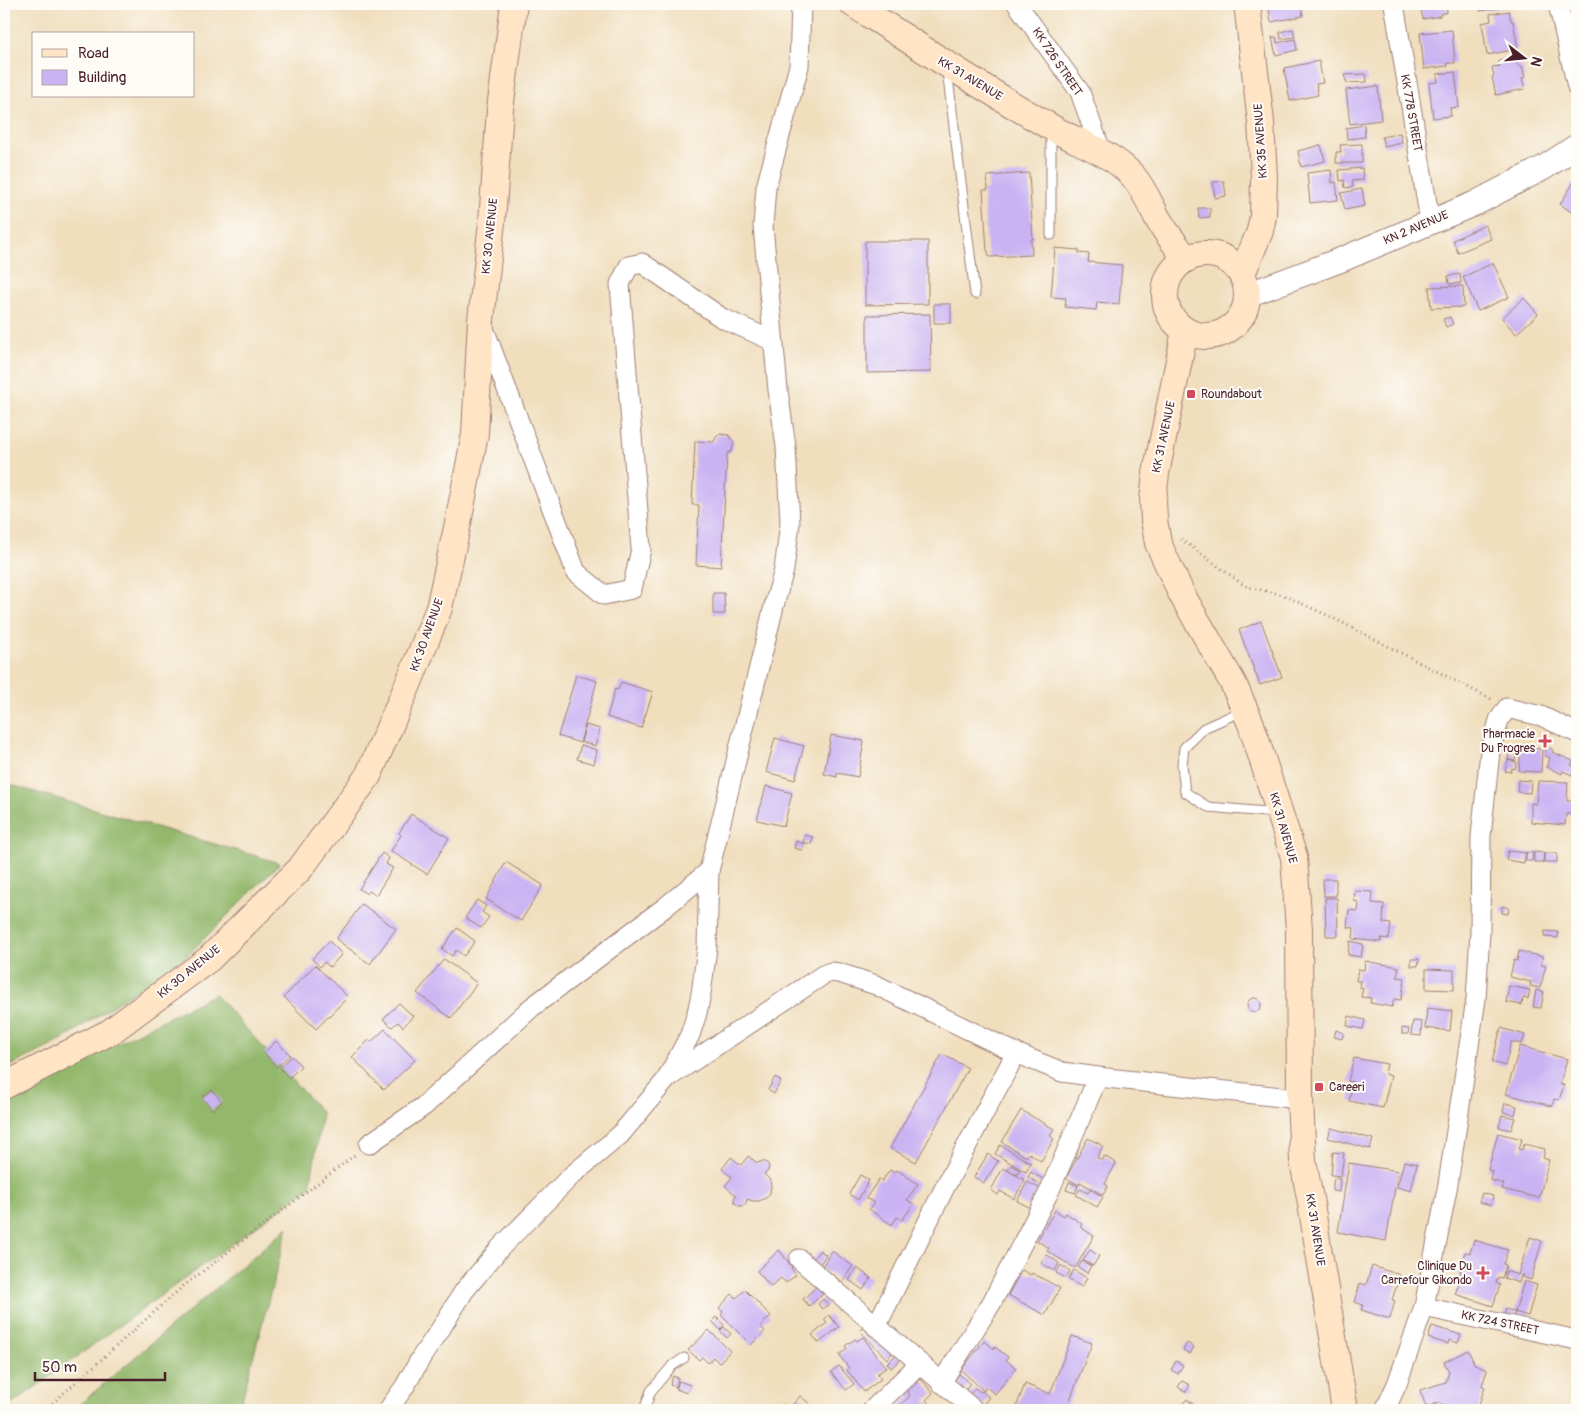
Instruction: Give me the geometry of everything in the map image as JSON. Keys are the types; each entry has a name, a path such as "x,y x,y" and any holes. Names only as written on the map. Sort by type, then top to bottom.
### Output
{"main road":[{"name":"KK 30 AVENUE","path":"4,1086 110,1032 208,960 300,869 368,776 439,608 475,434 481,320 492,222 500,109 514,4"},
{"name":"KK 31 AVENUE","path":"853,4 946,65 1051,128 1101,151 1120,164 1134,177 1159,220 1186,259"},
{"name":"KK 35 AVENUE","path":"1244,285 1263,216 1264,184 1261,122 1247,4"},
{"path":"1196,255 1217,255 1227,259 1235,266 1244,285 1246,306 1242,316 1226,331 1217,335 1195,335 1185,331 1170,316 1166,306 1166,284 1170,274 1186,259 1196,255"},
{"name":"KK 31 AVENUE","path":"1185,331 1156,473 1153,500 1154,520 1158,543 1182,595 1234,683 1259,748 1294,857 1299,921 1300,1099 1303,1161 1312,1204 1345,1410"}],"street":[{"path":"388,1410 464,1291 500,1248 571,1176 620,1135 666,1080 690,1035 697,1014 707,948 709,871 785,560 790,524 786,447 773,341 763,226 766,187 799,66 802,4"},
{"name":"KK 726 STREET","path":"1017,4 1080,92 1101,151"},
{"name":"KK 778 STREET","path":"1394,4 1430,221"},
{"path":"1558,4 1577,86"},
{"name":"KN 2 AVENUE","path":"1244,285 1343,259 1476,202 1545,167 1577,146"},
{"path":"481,320 576,572 604,595 632,589 641,549 620,284 629,266 642,263 722,318 773,341"},
{"path":"1385,1410 1397,1384 1424,1307 1448,1184 1476,999 1480,932 1481,836 1490,752 1499,720 1507,708 1542,716 1577,733"},
{"path":"369,1144 424,1106 532,1007 664,908 709,871"},
{"path":"666,1080 823,975 831,972 876,985 1016,1053 1062,1072 1300,1099"},
{"path":"876,1327 946,1185 1016,1053"},
{"path":"941,1383 991,1304 1049,1192 1098,1077"},
{"path":"799,1259 974,1410"},
{"name":"KK 724 STREET","path":"1424,1307 1577,1340"},
{"path":"872,1410 919,1364"}],"lane":[{"path":"946,65 975,294"},
{"path":"1051,128 1051,235"},
{"path":"1245,710 1204,728 1184,748 1182,765 1185,792 1208,807 1280,814"},
{"path":"644,1410 651,1391 672,1366 684,1358"}],"path":[{"path":"1154,520 1246,586 1283,595 1328,616 1507,708"},
{"path":"45,1410 181,1288 369,1144"}],"green space":[{"path":"4,783 280,863 186,957 57,1043 4,1069"},
{"path":"215,994 322,1113 310,1187 4,1410 4,1100"},
{"path":"288,1227 239,1410 73,1410"}],"building":[{"path":"1268,4 1301,4 1303,16 1271,22"},
{"path":"1416,4 1446,4 1447,12 1440,14 1440,16 1423,19 1421,10 1418,11"},
{"path":"1479,4 1509,4 1509,6 1480,11"},
{"path":"1509,11 1511,21 1513,21 1518,49 1487,55 1482,23 1491,21 1490,14"},
{"path":"1293,29 1295,37 1281,39 1280,32"},
{"path":"1452,30 1455,63 1447,63 1448,66 1424,69 1420,33"},
{"path":"1272,37 1276,37 1277,43 1295,39 1297,50 1276,55"},
{"path":"1516,58 1518,66 1522,66 1525,77 1522,78 1525,89 1496,95 1492,67 1500,66 1499,61"},
{"path":"1319,61 1323,83 1316,84 1318,95 1290,101 1284,68"},
{"path":"1455,72 1459,107 1450,108 1451,116 1433,118 1429,83 1438,82 1437,74"},
{"path":"1366,74 1367,82 1347,83 1344,75"},
{"path":"1378,86 1381,120 1350,124 1346,90"},
{"path":"1364,125 1365,137 1347,139 1346,128"},
{"path":"1400,133 1402,143 1384,147 1382,137"},
{"path":"1362,144 1362,163 1336,163 1336,152 1341,152 1340,145"},
{"path":"1321,145 1325,161 1301,167 1298,151"},
{"path":"1362,168 1363,180 1352,181 1353,187 1345,188 1344,180 1340,181 1339,170"},
{"path":"1331,170 1332,183 1336,182 1338,200 1310,203 1307,173"},
{"path":"1029,173 1033,239 1031,239 1032,255 989,257 983,190 988,190 987,176"},
{"path":"1577,177 1577,209 1574,214 1560,204"},
{"path":"1224,181 1226,196 1215,198 1213,182"},
{"path":"1362,189 1365,206 1345,210 1341,193"},
{"path":"1198,208 1210,208 1210,217 1199,218"},
{"path":"1485,225 1491,239 1458,253 1453,240"},
{"path":"865,241 928,241 928,304 865,305"},
{"path":"1055,248 1079,250 1079,253 1089,254 1088,262 1122,265 1119,304 1097,302 1096,310 1065,307 1066,298 1051,297"},
{"path":"1493,263 1509,297 1478,311 1463,277"},
{"path":"1460,274 1461,283 1449,284 1448,276"},
{"path":"1463,286 1464,307 1431,308 1429,287"},
{"path":"1524,298 1538,314 1516,334 1502,318"},
{"path":"934,304 951,304 951,323 934,323"},
{"path":"930,314 931,372 867,373 867,315"},
{"path":"1450,317 1453,324 1446,327 1443,319"},
{"path":"720,434 729,435 734,442 732,451 727,454 721,567 696,565 699,505 692,505 695,441 714,442"},
{"path":"713,593 724,593 725,614 713,614"},
{"path":"1261,621 1282,677 1260,685 1239,630"},
{"path":"576,675 597,681 580,743 558,736"},
{"path":"621,682 653,692 641,728 607,717 615,689 618,690"},
{"path":"586,725 600,729 595,746 581,742"},
{"path":"831,735 864,741 858,777 837,773 837,777 824,774"},
{"path":"775,738 804,746 795,780 766,772"},
{"path":"581,745 597,750 594,764 577,759"},
{"path":"1547,747 1553,750 1552,752 1573,761 1571,765 1577,768 1574,776 1563,771 1562,774 1546,767 1550,758 1544,755"},
{"path":"1521,748 1542,749 1541,772 1519,771"},
{"path":"1509,753 1516,755 1515,761 1508,760"},
{"path":"1508,760 1517,762 1515,769 1512,768 1511,772 1505,771"},
{"path":"1518,780 1531,781 1530,793 1517,792"},
{"path":"1538,781 1568,782 1567,801 1574,801 1573,814 1566,814 1565,825 1531,822 1531,803 1536,804"},
{"path":"766,786 792,793 784,826 757,820"},
{"path":"411,814 449,838 427,874 391,851 401,835 399,833"},
{"path":"805,835 813,837 811,844 803,842"},
{"path":"796,841 804,844 802,850 794,848"},
{"path":"1508,851 1526,853 1524,863 1506,860"},
{"path":"1526,852 1533,853 1532,861 1526,861"},
{"path":"1534,852 1544,853 1543,862 1534,862"},
{"path":"382,853 389,858 386,864 393,868 376,895 369,891 367,894 359,889"},
{"path":"1544,853 1557,853 1557,862 1544,862"},
{"path":"506,862 543,885 521,921 486,899"},
{"path":"1323,879 1336,879 1336,896 1324,896"},
{"path":"1355,891 1373,892 1372,903 1384,904 1383,923 1391,924 1389,939 1381,938 1381,942 1353,939 1354,928 1347,927 1349,910 1358,911 1359,902 1354,901"},
{"path":"1325,898 1337,898 1338,936 1326,936"},
{"path":"477,900 486,906 482,912 489,917 481,928 465,918"},
{"path":"362,904 396,929 370,964 336,939"},
{"path":"1502,906 1509,908 1508,914 1502,913"},
{"path":"457,928 475,941 464,956 456,950 452,956 442,949"},
{"path":"1545,931 1558,932 1558,938 1544,937"},
{"path":"329,941 342,954 330,967 324,962 320,967 312,959"},
{"path":"1350,941 1363,944 1361,957 1348,955"},
{"path":"1519,951 1543,957 1541,965 1546,966 1540,988 1530,986 1531,982 1510,977 1514,960 1517,961"},
{"path":"444,959 477,983 451,1018 417,993"},
{"path":"1411,959 1419,959 1418,966 1411,966"},
{"path":"1365,961 1399,967 1397,977 1405,978 1401,1000 1394,999 1392,1007 1370,1003 1371,998 1361,997 1363,988 1359,987 1360,981 1356,981 1358,969 1364,970"},
{"path":"315,965 348,997 316,1029 284,997"},
{"path":"1426,969 1454,970 1454,990 1426,989"},
{"path":"1509,986 1530,990 1528,999 1523,998 1522,1005 1506,1002"},
{"path":"1536,990 1544,992 1541,1008 1533,1007"},
{"path":"1251,998 1257,998 1261,1005 1257,1012 1251,1012 1247,1008 1247,1002"},
{"path":"399,1003 413,1016 403,1027 398,1022 392,1027 383,1019"},
{"path":"1427,1008 1452,1011 1450,1031 1425,1028"},
{"path":"1349,1016 1365,1020 1363,1029 1347,1026"},
{"path":"1413,1021 1422,1022 1421,1036 1411,1035"},
{"path":"1402,1028 1409,1029 1408,1034 1402,1034"},
{"path":"1501,1028 1525,1035 1522,1044 1511,1042 1505,1066 1492,1062"},
{"path":"385,1029 415,1060 384,1090 352,1057 369,1040 371,1042"},
{"path":"1336,1030 1344,1033 1342,1039 1334,1037"},
{"path":"276,1041 290,1055 277,1067 264,1053"},
{"path":"1520,1046 1567,1059 1560,1084 1564,1085 1559,1100 1554,1099 1552,1106 1506,1094"},
{"path":"942,1054 968,1068 916,1162 890,1148"},
{"path":"292,1056 301,1066 289,1078 280,1068"},
{"path":"1354,1058 1387,1064 1385,1074 1391,1076 1383,1108 1349,1101 1353,1082 1348,1081"},
{"path":"775,1077 781,1081 774,1094 768,1090"},
{"path":"212,1090 222,1102 212,1110 202,1097"},
{"path":"1505,1103 1517,1106 1515,1115 1503,1112"},
{"path":"1021,1110 1054,1129 1050,1136 1054,1139 1041,1161 1029,1153 1026,1157 1002,1142"},
{"path":"1502,1115 1515,1118 1511,1130 1499,1127"},
{"path":"1331,1128 1373,1139 1370,1149 1328,1138"},
{"path":"1498,1133 1522,1139 1519,1149 1522,1150 1524,1144 1545,1149 1543,1158 1549,1160 1539,1198 1502,1189 1504,1184 1490,1180 1492,1171 1488,1170"},
{"path":"1088,1138 1103,1146 1097,1158 1102,1160 1104,1156 1116,1163 1105,1184 1108,1186 1103,1195 1080,1182 1079,1185 1066,1178"},
{"path":"1000,1145 1031,1163 1026,1172 995,1154"},
{"path":"1333,1152 1344,1153 1341,1176 1331,1175"},
{"path":"988,1154 998,1161 984,1183 974,1177"},
{"path":"748,1156 757,1163 763,1161 769,1166 768,1171 764,1174 770,1180 770,1193 766,1198 759,1201 747,1199 746,1204 738,1206 734,1199 736,1195 725,1186 732,1177 722,1169 731,1157 741,1165"},
{"path":"1404,1161 1417,1164 1411,1191 1397,1187"},
{"path":"1349,1163 1398,1171 1386,1241 1338,1232"},
{"path":"1011,1165 1020,1170 1017,1175 1008,1169"},
{"path":"1003,1168 1025,1180 1014,1199 1000,1191 998,1195 991,1190"},
{"path":"890,1170 895,1173 897,1170 918,1184 907,1200 914,1204 902,1220 897,1217 892,1225 869,1209 874,1203 866,1198 879,1179 882,1181"},
{"path":"1031,1172 1048,1182 1045,1187 1028,1177"},
{"path":"860,1175 869,1180 858,1200 849,1194"},
{"path":"1334,1178 1340,1179 1339,1192 1332,1191"},
{"path":"1027,1182 1043,1190 1033,1209 1017,1201"},
{"path":"1069,1182 1078,1186 1075,1193 1066,1190"},
{"path":"1080,1189 1088,1193 1090,1189 1103,1197 1097,1207 1076,1195"},
{"path":"1482,1193 1493,1196 1491,1205 1479,1202"},
{"path":"1055,1210 1064,1216 1066,1213 1082,1224 1080,1227 1094,1236 1075,1268 1047,1251 1049,1248 1037,1241"},
{"path":"1530,1237 1542,1241 1531,1280 1522,1277 1523,1275 1521,1275 1519,1283 1504,1278 1506,1271 1518,1275"},
{"path":"1474,1240 1508,1250 1503,1264 1506,1265 1502,1278 1498,1277 1496,1283 1500,1285 1493,1306 1455,1294 1460,1281 1458,1280 1461,1270 1459,1270 1465,1252 1470,1253"},
{"path":"779,1250 796,1275 786,1283 781,1278 771,1287 757,1271"},
{"path":"820,1250 826,1255 818,1267 811,1262"},
{"path":"1090,1250 1099,1256 1093,1266 1083,1260"},
{"path":"832,1251 853,1266 842,1282 821,1268"},
{"path":"1046,1254 1059,1263 1055,1271 1041,1263"},
{"path":"1082,1261 1091,1266 1087,1273 1078,1267"},
{"path":"1061,1265 1070,1271 1066,1278 1056,1273"},
{"path":"1372,1266 1400,1275 1392,1300 1395,1301 1390,1319 1361,1310 1363,1305 1355,1302 1360,1283 1366,1285"},
{"path":"857,1268 871,1278 863,1290 849,1280"},
{"path":"1022,1270 1031,1275 1032,1273 1060,1288 1045,1315 1008,1295"},
{"path":"1074,1270 1087,1278 1082,1287 1068,1279"},
{"path":"1524,1281 1537,1285 1528,1316 1515,1312"},
{"path":"817,1286 823,1294 809,1306 803,1299"},
{"path":"745,1290 771,1316 760,1326 765,1331 751,1345 721,1315 723,1312 719,1308 732,1294 736,1298"},
{"path":"823,1299 828,1305 822,1309 818,1304"},
{"path":"1506,1309 1515,1312 1512,1321 1503,1319"},
{"path":"829,1315 839,1327 819,1343 812,1335 827,1323 824,1320"},
{"path":"716,1317 724,1325 720,1330 712,1321"},
{"path":"866,1325 893,1352 887,1359 860,1331"},
{"path":"1432,1326 1461,1335 1458,1343 1449,1340 1448,1344 1428,1338"},
{"path":"724,1327 731,1334 727,1338 720,1331"},
{"path":"709,1330 730,1351 719,1363 713,1357 708,1363 702,1357 699,1360 688,1350"},
{"path":"1072,1336 1092,1343 1066,1410 1015,1410 1025,1384 1050,1394"},
{"path":"863,1337 886,1368 877,1374 881,1379 864,1392 847,1370 849,1368 839,1355 847,1349 845,1346 855,1339 857,1341"},
{"path":"984,1341 1008,1357 1006,1360 1016,1368 995,1394 986,1387 984,1391 961,1370"},
{"path":"1187,1343 1194,1347 1190,1354 1183,1350"},
{"path":"1468,1350 1475,1365 1487,1370 1482,1386 1485,1387 1477,1410 1461,1407 1458,1410 1439,1403 1426,1407 1420,1390 1446,1382 1449,1372 1444,1362"},
{"path":"897,1354 901,1359 891,1368 887,1363"},
{"path":"1176,1361 1183,1365 1178,1374 1171,1370"},
{"path":"839,1366 854,1384 846,1390 831,1372"},
{"path":"959,1374 970,1383 965,1391 953,1382"},
{"path":"673,1376 678,1378 676,1387 670,1385"},
{"path":"921,1379 933,1393 926,1400 935,1410 895,1410 910,1396 907,1392"},
{"path":"679,1381 690,1385 687,1393 676,1389"},
{"path":"1182,1381 1190,1385 1186,1392 1178,1387"},
{"path":"975,1388 989,1397 982,1406 968,1396"},
{"path":"1577,1394 1577,1410 1572,1410"},
{"path":"800,1396 817,1410 778,1410 783,1404 789,1409"},
{"path":"1187,1399 1200,1410 1177,1410"},
{"path":"940,1406 944,1410 935,1410"}],"place":[{"name":"Roundabout","path":"1191,394"},
{"name":"Pharmacie Du Progres","path":"1545,741"},
{"name":"Careeri","path":"1319,1087"},
{"name":"Clinique Du Carrefour Gikondo","path":"1483,1273"}]}
